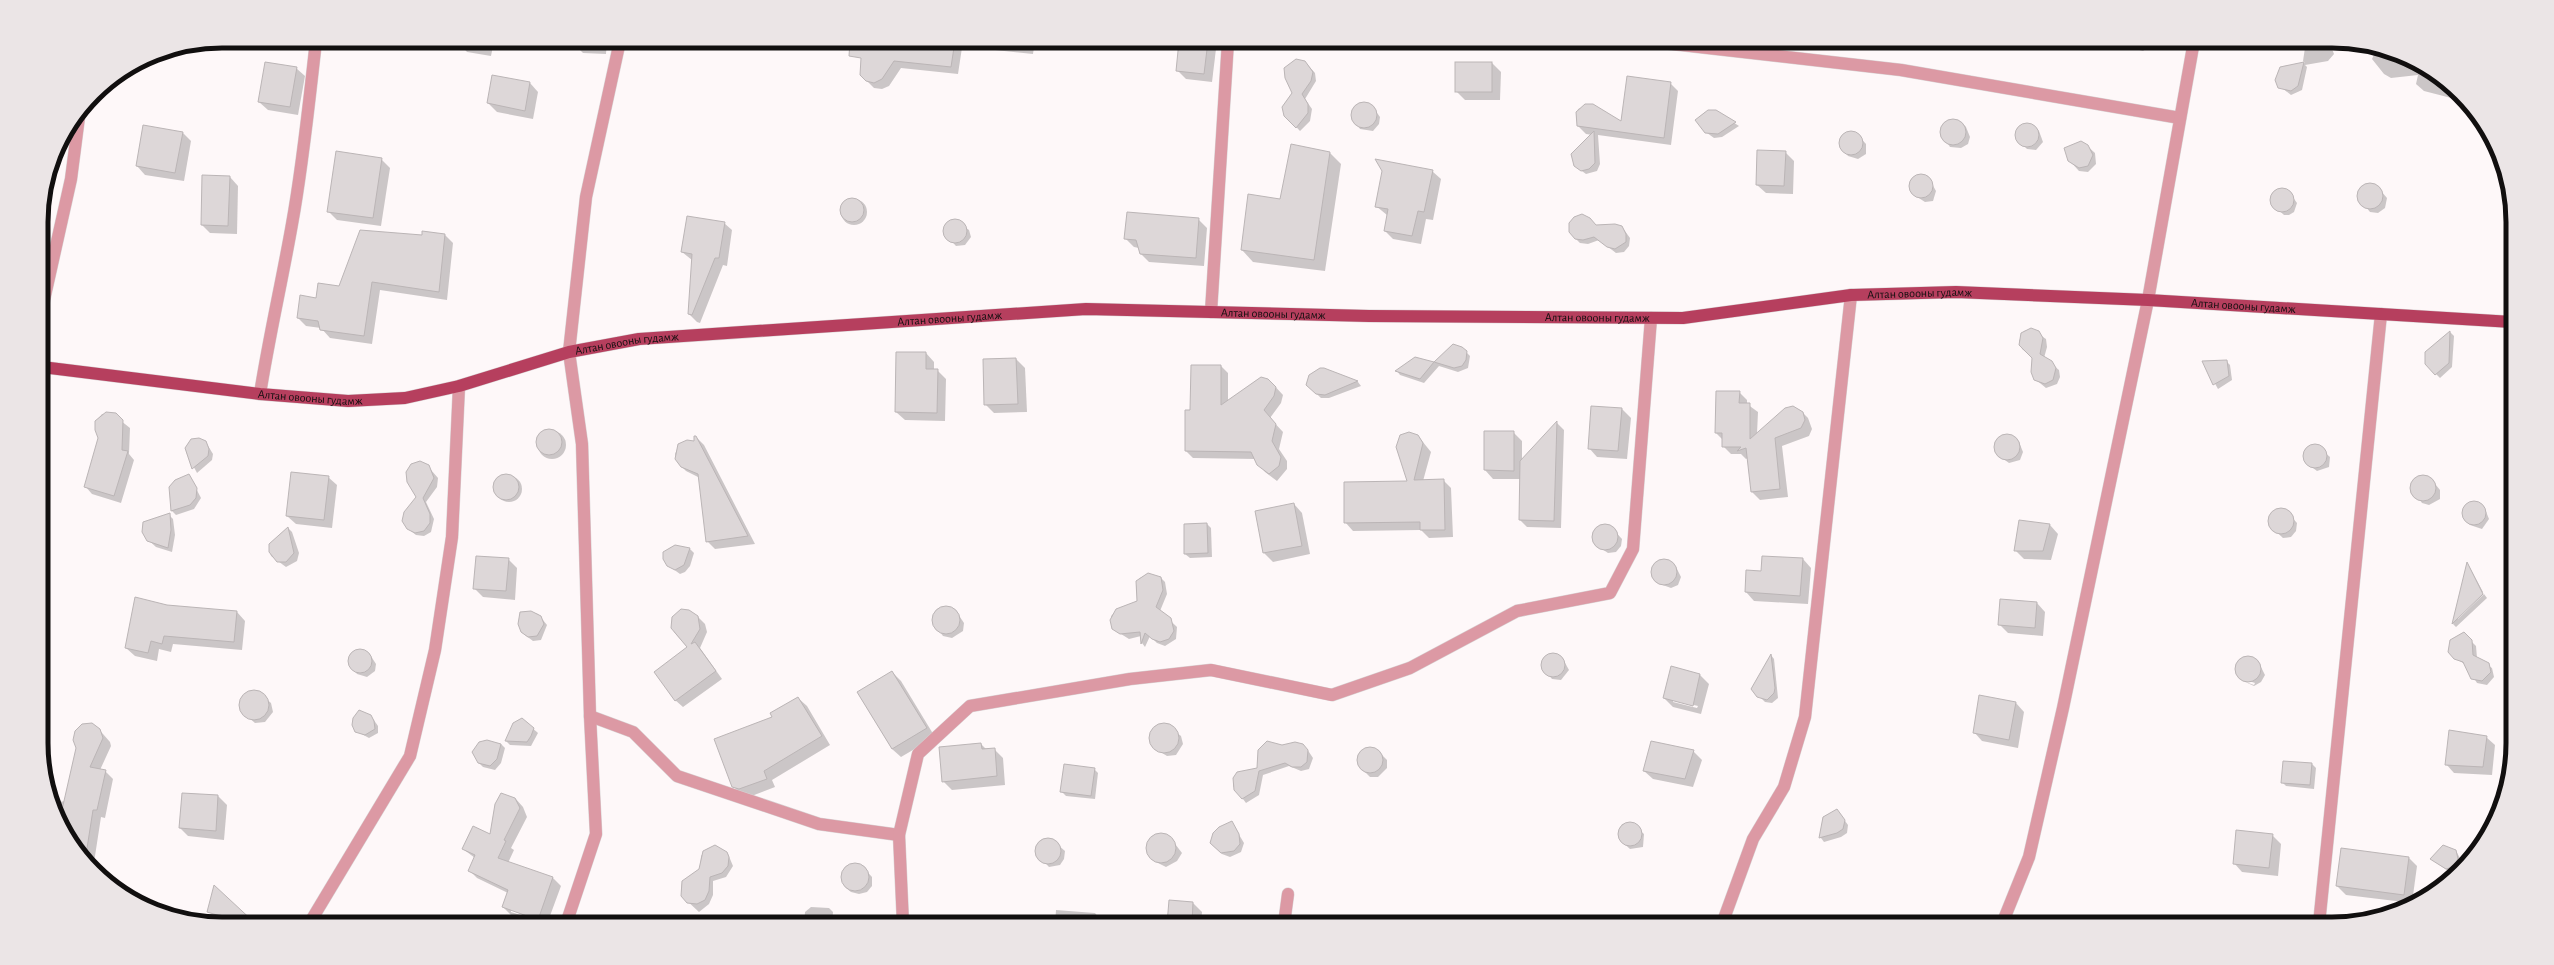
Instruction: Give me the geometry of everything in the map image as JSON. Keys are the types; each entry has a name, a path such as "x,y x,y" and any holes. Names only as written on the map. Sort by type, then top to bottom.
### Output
{"main road":[{"name":"Алтан овооны гудамж","path":"48,368 260,394 348,401 405,398 459,386 569,352 638,339 1086,309 1683,318 1851,295 1956,292 2148,300 2506,322"}],"street":[{"path":"260,394 270,330 292,224 306,129 315,48"},
{"path":"568,917 596,834 590,716 582,444 569,352 586,197 618,48"},
{"path":"1211,312 1228,48"},
{"path":"1708,48 1901,70 2180,118"},
{"path":"2005,917 2029,857 2063,708 2148,300 2193,48"},
{"path":"48,282 71,179 78,124"},
{"path":"1725,917 1753,839 1784,787 1806,717 1851,295"},
{"path":"2319,917 2381,314"},
{"path":"903,917 899,835 918,754 970,706 1130,679 1211,670 1332,695 1410,668 1518,611 1610,593 1633,549 1651,318"},
{"path":"313,917 410,756 435,650 452,537 459,386"},
{"path":"590,716 633,732 678,776 819,824 899,835"},
{"path":"1285,917 1288,894"}],"building":[{"path":"850,48 954,48 951,67 894,61 882,79 874,83 866,81 860,75 861,58 849,56"},
{"path":"1178,48 1207,48 1204,74 1176,71"},
{"path":"1296,59 1305,61 1313,72 1311,81 1302,94 1308,104 1308,113 1296,128 1284,116 1282,107 1292,93 1285,78 1284,68"},
{"path":"265,62 297,67 290,107 258,102"},
{"path":"1455,62 1492,62 1492,92 1455,92"},
{"path":"2304,62 2298,86 2291,91 2278,88 2275,80 2280,67"},
{"path":"492,75 530,82 525,111 487,103"},
{"path":"1627,76 1671,82 1664,138 1577,126 1576,112 1585,104 1593,104 1621,121"},
{"path":"1364,102 1373,106 1377,115 1373,124 1364,128 1355,124 1351,115 1355,106"},
{"path":"1708,110 1716,110 1736,122 1718,134 1705,133 1695,120"},
{"path":"1953,119 1962,123 1966,132 1962,141 1953,145 1944,141 1940,132 1944,123"},
{"path":"2027,123 2032,124 2038,130 2038,140 2032,146 2027,147 2022,146 2016,140 2015,135 2016,130 2022,124"},
{"path":"143,125 183,132 175,173 136,166"},
{"path":"1594,131 1595,163 1589,169 1581,171 1574,166 1571,154"},
{"path":"1851,131 1860,134 1863,143 1860,152 1851,155 1842,152 1839,143 1842,134"},
{"path":"2081,141 2088,145 2093,155 2088,166 2079,168 2068,161 2064,148"},
{"path":"1291,144 1330,152 1314,260 1241,250 1248,194 1280,199"},
{"path":"1757,150 1786,151 1784,186 1756,185"},
{"path":"336,151 382,158 373,218 327,212"},
{"path":"1375,159 1433,170 1424,212 1418,211 1412,236 1384,231 1388,209 1375,207 1382,171"},
{"path":"1921,174 1926,175 1932,181 1932,191 1926,197 1921,198 1916,197 1910,191 1909,186 1910,181 1916,175"},
{"path":"202,175 230,176 228,226 201,225"},
{"path":"2370,183 2379,187 2383,196 2379,205 2370,209 2361,205 2357,196 2361,187"},
{"path":"2282,188 2290,192 2294,200 2290,208 2282,212 2274,208 2270,200 2274,192"},
{"path":"852,198 861,201 864,210 861,219 852,222 843,219 840,210 843,201"},
{"path":"1127,212 1199,218 1196,258 1140,254 1136,240 1124,239"},
{"path":"1582,214 1590,218 1596,225 1615,224 1622,226 1626,234 1626,242 1615,249 1607,247 1594,237 1583,240 1575,239 1569,232 1569,223 1574,217"},
{"path":"687,216 725,222 719,258 715,258 692,315 688,314 692,254 681,252"},
{"path":"955,219 963,223 967,231 963,239 955,243 947,239 943,231 947,223"},
{"path":"360,230 422,235 422,231 445,234 439,292 372,282 364,336 320,330 318,321 297,318 300,295 316,298 318,283 339,286"},
{"path":"2031,328 2039,331 2043,338 2040,354 2052,361 2056,368 2053,380 2045,384 2034,380 2031,372 2032,358 2019,345 2021,333"},
{"path":"2450,331 2449,363 2435,375 2425,364 2425,352"},
{"path":"1453,344 1462,347 1467,351 1466,360 1462,366 1454,368 1434,362"},
{"path":"896,352 926,352 926,369 938,369 937,413 895,412"},
{"path":"1415,357 1434,362 1420,379 1395,371"},
{"path":"1016,358 1018,404 984,405 983,359"},
{"path":"2227,360 2229,376 2213,385 2202,361"},
{"path":"1191,365 1221,365 1221,405 1261,377 1268,379 1276,387 1274,396 1264,410 1276,424 1272,441 1281,457 1279,466 1269,474 1257,465 1251,452 1185,451 1185,410 1190,410"},
{"path":"1320,368 1324,368 1358,381 1325,395 1316,394 1306,385 1309,375"},
{"path":"1716,391 1740,391 1739,403 1750,403 1750,439 1785,408 1793,406 1803,412 1805,420 1801,428 1775,438 1780,489 1751,492 1746,448 1737,451 1741,447 1722,447 1722,433 1715,433"},
{"path":"1591,406 1622,408 1618,451 1588,449"},
{"path":"106,412 116,413 123,420 122,450 128,451 114,496 84,487 98,438 95,430 95,421"},
{"path":"1557,421 1554,521 1519,520 1520,461"},
{"path":"549,429 558,433 562,442 558,451 549,455 540,451 536,442 540,433"},
{"path":"1484,431 1514,431 1514,471 1484,470"},
{"path":"1409,432 1418,435 1423,443 1414,480 1444,479 1445,530 1420,530 1420,522 1344,523 1344,482 1407,481 1396,447 1400,435"},
{"path":"2007,434 2016,438 2020,447 2016,456 2007,460 1998,456 1994,447 1998,438"},
{"path":"694,436 696,436 748,536 706,542 698,474 681,467 675,459 678,444 687,440 694,441"},
{"path":"199,438 206,441 209,449 208,456 192,469 185,448 191,439"},
{"path":"2315,444 2323,448 2327,456 2323,464 2315,468 2307,464 2303,456 2307,448"},
{"path":"420,461 429,465 434,478 423,498 430,514 430,523 424,531 415,533 407,529 402,521 404,512 416,497 407,482 406,472 411,464"},
{"path":"291,472 329,476 324,520 286,516"},
{"path":"189,474 197,488 196,498 190,505 171,511 169,487 175,480"},
{"path":"506,474 515,478 519,487 515,496 506,500 497,496 493,487 497,478"},
{"path":"2423,475 2432,479 2436,488 2432,497 2423,501 2414,497 2410,488 2414,479"},
{"path":"2474,501 2482,505 2486,513 2482,521 2474,525 2466,521 2462,513 2466,505"},
{"path":"1294,503 1302,546 1263,553 1255,511"},
{"path":"2281,508 2290,512 2294,521 2290,530 2281,534 2272,530 2268,521 2272,512"},
{"path":"170,513 171,530 168,548 147,541 142,532 143,522"},
{"path":"2019,520 2050,524 2043,551 2014,551"},
{"path":"1207,523 1208,553 1184,554 1184,524"},
{"path":"1605,524 1614,528 1618,537 1614,546 1605,550 1596,546 1592,537 1596,528"},
{"path":"288,527 294,553 286,562 277,562 269,552 269,544"},
{"path":"675,545 690,548 684,565 675,570 667,566 663,559 663,552"},
{"path":"476,556 509,558 506,591 473,589"},
{"path":"1762,556 1803,558 1800,596 1745,592 1746,570 1761,571"},
{"path":"1664,559 1673,563 1677,572 1673,581 1664,585 1655,581 1651,572 1655,563"},
{"path":"2467,562 2483,594 2452,624"},
{"path":"1148,573 1161,577 1163,590 1156,607 1171,618 1174,631 1169,639 1160,642 1152,639 1145,633 1141,644 1140,632 1120,634 1112,629 1110,620 1116,609 1137,601 1136,581"},
{"path":"135,597 167,605 237,611 234,642 164,636 162,644 151,641 148,653 125,648"},
{"path":"2000,599 2037,602 2035,628 1998,625"},
{"path":"946,606 956,610 960,620 956,630 946,634 936,630 932,620 936,610"},
{"path":"681,609 689,610 698,616 700,629 691,644 695,642 716,671 675,701 654,672 687,647 671,628 672,617"},
{"path":"531,611 541,616 544,624 537,636 528,637 521,632 518,624 520,612"},
{"path":"2464,632 2472,640 2473,655 2489,663 2491,672 2482,681 2471,679 2463,662 2454,659 2448,652 2450,640"},
{"path":"355,649 365,649 372,656 372,666 365,673 355,673 348,666 348,656"},
{"path":"1553,653 1558,654 1564,660 1564,670 1558,676 1553,677 1548,676 1542,670 1541,665 1542,660 1548,654"},
{"path":"1771,654 1775,688 1774,693 1767,700 1757,697 1751,689"},
{"path":"2248,656 2257,660 2261,669 2257,678 2248,682 2239,678 2235,669 2239,660"},
{"path":"1671,666 1700,674 1693,706 1663,698"},
{"path":"892,671 927,728 892,749 857,692"},
{"path":"254,690 264,695 269,705 264,715 254,720 244,715 239,705 244,695"},
{"path":"1979,695 2016,702 2009,740 1973,733"},
{"path":"798,697 822,736 764,771 767,779 739,789 732,787 714,739 772,717 770,713"},
{"path":"359,710 371,715 374,721 375,729 365,735 355,732 352,725 353,718"},
{"path":"522,718 534,728 527,742 505,741 513,723"},
{"path":"92,723 100,729 103,738 90,767 106,770 97,810 93,810 86,852 77,840 62,811 76,748 73,740 75,731 82,724"},
{"path":"1164,723 1170,724 1178,732 1178,744 1170,752 1164,753 1158,752 1150,744 1149,738 1150,732 1158,724"},
{"path":"2449,730 2487,736 2483,767 2445,765"},
{"path":"487,740 501,744 497,759 490,766 478,763 472,752 479,742"},
{"path":"1267,741 1282,745 1295,742 1303,744 1308,750 1307,762 1301,767 1292,767 1285,763 1259,771 1255,791 1242,799 1234,790 1233,778 1237,772 1257,768 1258,750"},
{"path":"1651,741 1694,750 1685,779 1643,771"},
{"path":"981,743 982,749 995,748 997,776 942,782 939,747"},
{"path":"1370,747 1380,750 1383,760 1380,770 1370,773 1360,770 1357,760 1360,750"},
{"path":"2283,761 2312,763 2310,785 2281,783"},
{"path":"1064,764 1095,768 1091,796 1060,792"},
{"path":"182,793 218,795 216,831 179,828"},
{"path":"501,793 515,798 520,808 504,840 506,841 498,858 553,877 539,917 530,917 502,907 508,890 468,871 475,855 462,849 473,826 490,834 495,804"},
{"path":"1837,809 1845,820 1843,829 1837,833 1819,838 1823,817"},
{"path":"1232,821 1239,834 1240,844 1234,851 1221,853 1210,843 1213,833 1219,827"},
{"path":"1630,822 1639,825 1642,834 1639,843 1630,846 1621,843 1618,834 1621,825"},
{"path":"2236,830 2273,834 2269,868 2233,864"},
{"path":"1161,833 1172,837 1176,848 1172,859 1161,863 1150,859 1146,848 1150,837"},
{"path":"1048,838 1057,842 1061,851 1057,860 1048,864 1039,860 1035,851 1039,842"},
{"path":"715,845 727,852 729,857 728,866 722,873 710,877 709,891 705,900 697,904 687,903 681,896 682,881 699,869 703,851"},
{"path":"2443,845 2456,850 2458,859 2453,867 2446,869 2430,859"},
{"path":"2341,848 2409,857 2404,895 2336,886"},
{"path":"855,863 865,867 869,877 865,887 855,891 845,887 841,877 845,867"},
{"path":"214,885 248,917 224,917 207,912"},
{"path":"1169,900 1193,902 1192,917 1168,917"}]}
